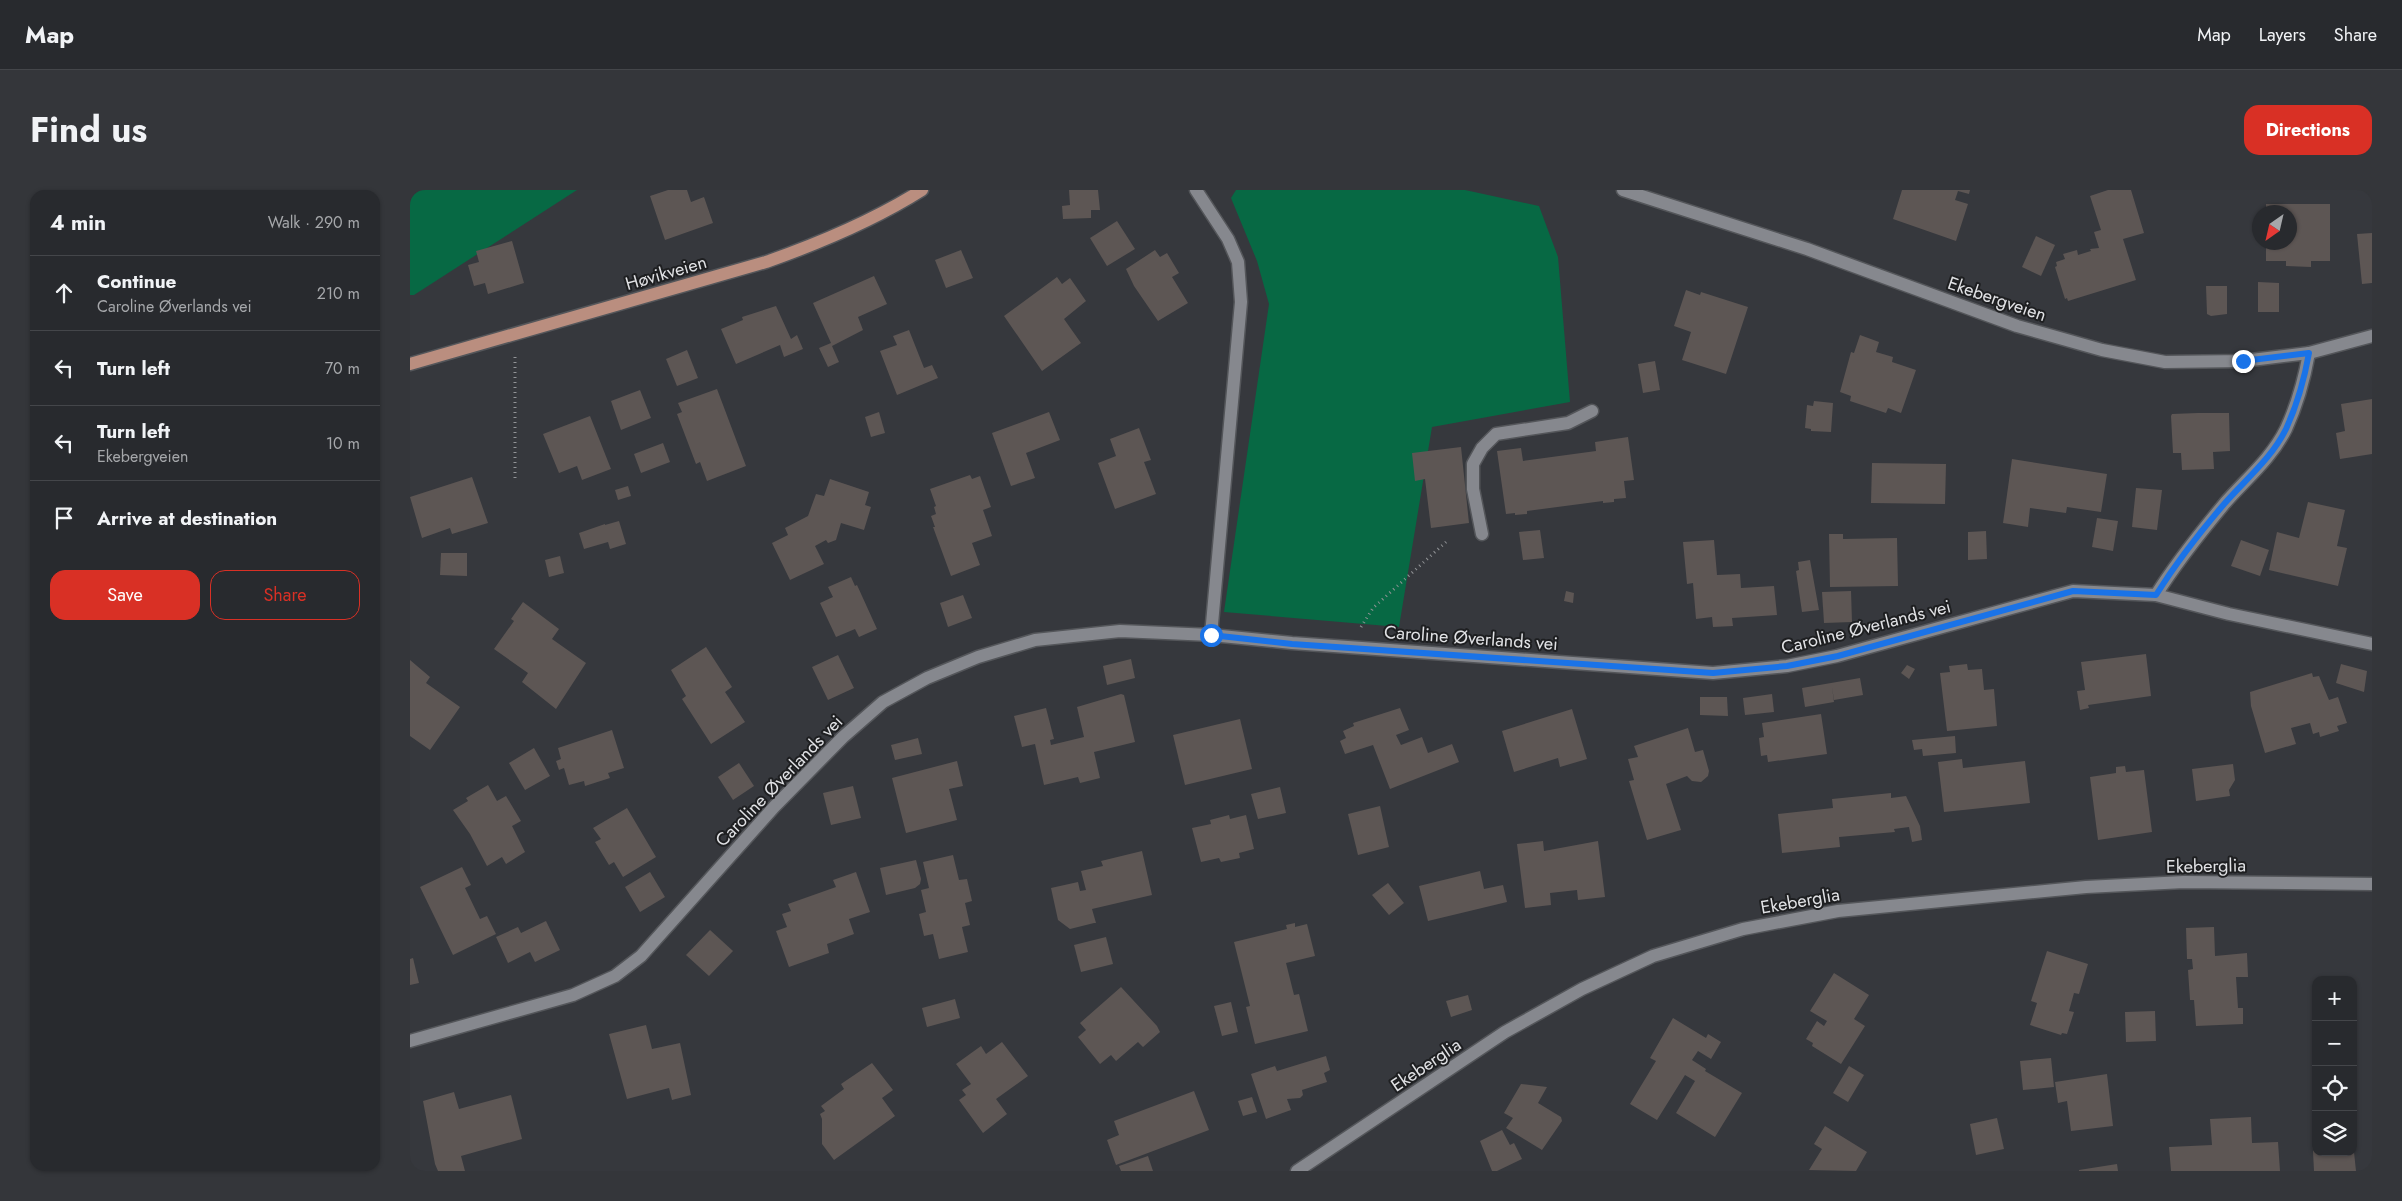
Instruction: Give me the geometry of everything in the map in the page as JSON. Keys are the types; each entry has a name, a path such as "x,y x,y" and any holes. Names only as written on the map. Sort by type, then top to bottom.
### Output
{"main road":[{"name":"Høvikveien","path":"410,364 766,262 821,242 887,211 922,190"}],"street":[{"path":"1196,190 1228,239 1238,262 1241,302 1211,635"},
{"name":"Ekebergveien","path":"1623,190 1807,249 2017,326 2102,350 2165,362 2243,361 2309,353 2372,336"},
{"path":"2156,595 2176,564 2226,503 2262,465 2285,431 2302,390 2309,353"},
{"path":"1482,534 1473,489 1473,464 1482,448 1496,434 1568,423 1592,411"},
{"name":"Caroline Øverlands vei","path":"410,1040 574,995 615,976 641,956 774,807 843,736 882,702 927,678 978,657 1035,640 1120,631 1211,635 1713,673 1787,666 1838,656 2073,591 2156,595 2229,614 2372,644"},
{"name":"Ekeberglia","path":"1297,1171 1505,1032 1582,989 1653,956 1743,929 1838,911 2086,887 2184,882 2372,884"}],"path":[{"path":"515,334 515,478"},
{"path":"1350,647 1373,608 1446,542"}],"green space":[{"path":"410,190 577,190 414,295 410,295"},
{"path":"1236,190 1465,190 1539,206 1558,257 1570,402 1432,427 1399,627 1224,612 1269,304 1257,261 1231,198"}],"building":[{"path":"668,190 687,190 691,202 704,197 713,223 665,240 650,196"},
{"path":"1069,190 1098,190 1100,210 1091,210 1091,218 1063,219 1062,206 1070,205"},
{"path":"1902,190 1970,190 1969,194 1958,191 1955,200 1968,204 1956,241 1893,219"},
{"path":"2108,190 2131,190 2144,233 2123,239 2136,280 2068,301 2067,298 2065,299 2055,267 2057,266 2056,262 2065,259 2063,254 2077,250 2078,255 2091,251 2090,249 2099,248 2094,232 2101,230 2090,196"},
{"path":"2330,204 2330,261 2311,261 2311,267 2286,266 2286,261 2266,261 2266,250 2297,250 2297,205 2266,205"},
{"path":"1117,221 1135,249 1107,266 1090,238"},
{"path":"2372,233 2372,283 2362,284 2357,234"},
{"path":"2036,236 2055,245 2041,276 2022,267"},
{"path":"512,241 524,283 488,294 485,283 474,286 468,265 479,262 476,251"},
{"path":"961,250 973,278 946,288 935,260"},
{"path":"1155,250 1160,257 1167,253 1179,273 1172,277 1188,303 1158,321 1134,286 1126,269"},
{"path":"874,276 887,304 858,317 863,330 832,346 839,362 828,367 819,348 831,343 813,303"},
{"path":"1057,277 1062,284 1070,278 1086,301 1064,319 1081,343 1042,371 1004,316"},
{"path":"2258,282 2279,283 2279,312 2258,312"},
{"path":"2206,286 2227,286 2227,314 2211,316 2207,314"},
{"path":"1686,290 1700,295 1701,292 1748,307 1726,374 1682,360 1691,332 1674,326"},
{"path":"776,306 791,339 797,335 803,349 784,357 780,345 736,364 721,329 743,320 742,317"},
{"path":"909,330 924,368 932,365 938,378 897,395 880,351 897,345 893,336"},
{"path":"1860,335 1879,342 1876,352 1893,357 1892,362 1916,370 1901,413 1888,408 1886,413 1850,401 1851,396 1840,392 1851,352 1854,353"},
{"path":"687,350 698,378 677,386 666,359"},
{"path":"1655,361 1660,390 1643,393 1638,364"},
{"path":"717,389 746,466 707,481 700,462 696,464 677,414 682,412 678,403"},
{"path":"640,390 651,418 621,430 611,401"},
{"path":"2372,399 2372,454 2340,459 2336,433 2345,431 2341,404"},
{"path":"1814,401 1833,403 1831,432 1811,431 1811,429 1805,428 1807,405 1813,406"},
{"path":"879,412 885,433 871,437 865,417"},
{"path":"1049,412 1060,440 1026,453 1035,478 1011,486 992,433"},
{"path":"2229,413 2230,451 2213,452 2214,469 2182,470 2181,453 2173,453 2171,416 2172,414"},
{"path":"590,416 611,469 582,480 577,466 559,473 543,434"},
{"path":"1139,428 1151,460 1144,462 1156,494 1115,509 1098,463 1116,456 1110,439"},
{"path":"1628,437 1634,480 1624,481 1626,498 1614,499 1614,502 1603,503 1603,501 1527,511 1527,514 1506,514 1497,451 1521,448 1523,461 1596,451 1595,442"},
{"path":"663,443 670,462 641,473 634,454"},
{"path":"1461,447 1469,523 1431,528 1425,479 1415,481 1412,453"},
{"path":"2012,459 2107,474 2101,512 2067,507 2066,513 2030,508 2028,527 2003,523"},
{"path":"1872,463 1946,464 1945,504 1871,503"},
{"path":"970,475 972,479 980,476 991,507 983,510 992,536 972,543 980,565 951,576 933,527 935,527 931,516 936,514 934,507 936,506 930,489"},
{"path":"472,477 488,523 452,534 450,528 422,538 410,497"},
{"path":"830,479 869,492 865,505 871,507 864,530 841,523 836,540 828,543 826,540 815,546 824,564 790,580 772,543 788,535 785,528 808,516 816,494 824,496"},
{"path":"628,486 631,496 618,500 615,490"},
{"path":"2136,488 2162,490 2157,530 2132,527"},
{"path":"2308,502 2345,510 2337,546 2347,548 2338,586 2269,570 2277,532 2299,538"},
{"path":"2097,518 2118,521 2113,551 2092,547"},
{"path":"619,521 626,544 610,549 608,542 584,549 579,533"},
{"path":"1540,530 1544,558 1523,560 1519,532"},
{"path":"1986,531 1987,559 1968,560 1968,532"},
{"path":"1829,534 1843,534 1843,539 1897,538 1898,586 1830,587"},
{"path":"1714,540 1717,575 1740,574 1741,588 1774,586 1777,615 1732,618 1733,626 1713,627 1712,617 1696,619 1693,583 1687,584 1683,542"},
{"path":"2241,540 2269,550 2260,576 2231,566"},
{"path":"441,553 467,553 467,576 440,575"},
{"path":"560,556 564,573 549,577 545,560"},
{"path":"1810,560 1819,610 1802,612 1796,571 1799,570 1798,562"},
{"path":"851,577 855,586 857,585 877,629 859,637 855,629 836,637 820,603 833,597 828,587"},
{"path":"1566,591 1574,593 1573,603 1564,601"},
{"path":"1851,591 1852,622 1824,623 1822,592"},
{"path":"963,595 972,618 948,627 940,603"},
{"path":"523,602 559,629 552,639 586,663 556,709 522,682 528,673 494,649 514,621 511,619"},
{"path":"706,647 732,687 725,692 745,722 711,744 682,699 686,696 671,670"},
{"path":"2146,654 2151,696 2088,705 2089,708 2080,710 2077,691 2085,690 2081,662"},
{"path":"838,655 854,688 828,700 812,667"},
{"path":"1131,659 1135,678 1107,685 1103,666"},
{"path":"410,660 430,677 426,683 460,707 430,750 410,736"},
{"path":"1967,664 1968,670 1982,669 1984,690 1994,689 1997,726 1947,731 1940,673 1950,672 1949,666"},
{"path":"2341,664 2367,671 2364,692 2336,683"},
{"path":"1907,665 1915,669 1909,679 1901,673"},
{"path":"2312,673 2313,677 2319,676 2329,700 2338,697 2347,723 2337,726 2339,731 2320,737 2319,732 2313,734 2310,723 2291,728 2296,744 2265,753 2251,706 2250,692"},
{"path":"1860,678 1863,695 1834,700 1832,687 1834,702 1805,707 1802,688"},
{"path":"1121,694 1124,695 1135,742 1094,752 1100,778 1080,783 1078,777 1044,785 1035,744 1022,747 1014,716 1046,708 1054,739 1050,740 1051,745 1084,737 1077,707"},
{"path":"1772,694 1774,712 1745,715 1743,698"},
{"path":"1700,697 1727,697 1728,716 1700,715"},
{"path":"1400,708 1409,730 1396,735 1401,745 1422,737 1428,753 1452,744 1459,762 1390,789 1373,745 1345,754 1340,741 1346,738 1343,731 1354,726 1353,723"},
{"path":"1572,709 1587,759 1560,767 1558,758 1514,772 1502,731"},
{"path":"1821,714 1827,754 1768,762 1767,755 1761,756 1759,738 1764,737 1762,723"},
{"path":"1240,719 1252,769 1185,785 1173,735"},
{"path":"1688,728 1695,752 1703,750 1709,771 1708,776 1701,782 1692,781 1687,776 1666,784 1681,830 1647,840 1629,781 1634,780 1628,759 1638,757 1634,746"},
{"path":"612,730 624,768 608,773 610,778 585,786 584,781 569,785 564,768 559,770 556,761 561,759 558,748"},
{"path":"1955,736 1956,753 1923,756 1922,749 1914,750 1912,740"},
{"path":"918,738 922,754 895,760 891,745"},
{"path":"534,748 550,776 525,790 509,763"},
{"path":"1962,759 1963,768 2025,761 2030,803 1944,812 1938,762"},
{"path":"957,761 963,786 949,789 957,820 906,833 892,778"},
{"path":"739,763 754,786 733,800 718,777"},
{"path":"2233,764 2235,780 2229,790 2230,796 2196,801 2192,769"},
{"path":"2125,766 2126,772 2144,770 2152,832 2098,840 2090,777 2116,773 2116,767"},
{"path":"488,785 497,801 506,796 521,821 512,826 525,852 506,864 502,857 487,866 470,834 453,810 468,801 466,798"},
{"path":"853,786 861,818 831,825 823,793"},
{"path":"1280,787 1286,813 1258,819 1251,794"},
{"path":"1891,793 1891,798 1906,796 1920,826 1922,840 1912,842 1909,827 1894,829 1895,832 1839,837 1840,847 1782,853 1778,814 1833,808 1832,799"},
{"path":"1380,806 1389,847 1358,855 1348,814"},
{"path":"627,808 656,857 623,877 614,862 609,865 595,842 601,839 593,828"},
{"path":"1229,815 1230,819 1246,815 1254,849 1239,853 1240,858 1221,862 1219,858 1201,862 1192,828 1211,824 1210,820"},
{"path":"1543,841 1544,851 1598,841 1605,897 1578,900 1577,890 1550,893 1551,905 1525,908 1517,844"},
{"path":"1142,851 1152,895 1092,909 1096,923 1070,929 1058,920 1051,888 1078,882 1080,891 1086,890 1081,871 1103,866 1101,861"},
{"path":"953,855 959,880 967,879 972,901 965,903 970,925 962,927 968,952 939,959 933,934 924,936 919,914 926,912 921,890 929,888 923,862"},
{"path":"916,860 921,879 920,884 915,888 886,895 880,868"},
{"path":"462,867 471,885 465,888 480,919 487,916 496,934 453,955 420,887"},
{"path":"1480,871 1484,889 1503,885 1507,902 1428,921 1419,886"},
{"path":"650,872 665,897 640,912 625,887"},
{"path":"856,872 870,912 849,919 854,934 827,944 829,953 789,967 776,931 787,927 782,914 791,911 788,904 836,887 833,880"},
{"path":"1388,883 1404,903 1389,915 1372,895"},
{"path":"546,921 560,950 535,962 530,952 508,963 496,937 518,927 521,933"},
{"path":"1295,923 1295,927 1307,924 1315,956 1286,963 1294,995 1299,994 1308,1031 1255,1044 1246,1007 1250,1006 1234,942 1287,929 1286,925"},
{"path":"2214,927 2215,956 2247,953 2248,977 2236,977 2238,1008 2243,1008 2243,1024 2196,1026 2194,1000 2190,1000 2188,970 2193,969 2192,959 2187,959 2186,928"},
{"path":"710,930 733,951 709,976 686,955"},
{"path":"1106,937 1113,964 1081,972 1074,945"},
{"path":"2047,951 2088,964 2079,994 2074,993 2069,1011 2074,1012 2067,1034 2062,1033 2061,1035 2030,1025 2037,1003 2031,1001"},
{"path":"413,958 419,983 410,985 410,959"},
{"path":"1834,973 1869,995 1854,1019 1865,1026 1841,1064 1812,1046 1813,1043 1806,1039 1817,1021 1824,1026 1827,1021 1810,1011"},
{"path":"1121,987 1157,1026 1160,1032 1143,1047 1138,1042 1116,1061 1111,1055 1100,1064 1078,1037 1086,1030 1080,1023"},
{"path":"1468,995 1472,1010 1451,1017 1446,1001"},
{"path":"955,999 960,1018 927,1027 922,1008"},
{"path":"1231,1002 1238,1032 1222,1036 1214,1006"},
{"path":"2155,1011 2156,1041 2126,1042 2125,1012"},
{"path":"1673,1018 1706,1038 1708,1034 1721,1042 1711,1059 1698,1051 1692,1060 1706,1069 1705,1071 1742,1093 1715,1137 1676,1113 1695,1081 1685,1075 1657,1120 1630,1104 1656,1061 1650,1058"},
{"path":"646,1025 652,1049 680,1043 691,1095 672,1100 669,1088 627,1099 609,1034"},
{"path":"1002,1042 1028,1076 996,1099 1007,1114 983,1133 959,1100 966,1095 962,1090 971,1084 956,1064 981,1046 986,1054"},
{"path":"1326,1056 1330,1070 1324,1073 1327,1082 1302,1090 1303,1095 1300,1098 1287,1099 1291,1110 1266,1119 1251,1074 1275,1066 1277,1071"},
{"path":"2051,1058 2054,1087 2023,1090 2020,1061"},
{"path":"872,1063 893,1090 882,1098 895,1116 834,1160 822,1144 822,1119 820,1114 825,1111 821,1106 844,1089 841,1084"},
{"path":"1849,1066 1864,1075 1848,1102 1833,1093"},
{"path":"2107,1074 2113,1126 2071,1131 2067,1101 2058,1103 2055,1082"},
{"path":"1521,1084 1547,1087 1538,1103 1561,1117 1562,1121 1542,1150 1506,1128 1513,1118 1504,1113"},
{"path":"1194,1091 1209,1130 1116,1165 1107,1140 1119,1135 1114,1121"},
{"path":"454,1092 459,1109 511,1095 522,1139 461,1156 465,1171 438,1171 423,1101"},
{"path":"1252,1097 1257,1112 1243,1116 1238,1101"},
{"path":"2251,1117 2252,1143 2278,1142 2280,1171 2171,1171 2169,1147 2212,1145 2210,1119"},
{"path":"1997,1118 2004,1149 1976,1155 1970,1124"},
{"path":"1825,1126 1867,1152 1856,1171 1809,1170 1822,1149 1814,1144"},
{"path":"1502,1130 1510,1145 1514,1143 1522,1159 1497,1171 1492,1171 1480,1141"},
{"path":"1148,1156 1153,1171 1121,1171 1119,1166"},
{"path":"2313,1156 2354,1156 2356,1171 2314,1171"},
{"path":"2117,1164 2118,1171 2079,1171 2079,1170"}],"route":[{"path":"1211,635 1292,644 1713,673 1787,666 1838,656 2073,591 2156,595 2176,564 2226,503 2262,465 2285,431 2302,390 2309,353 2243,361"}]}
